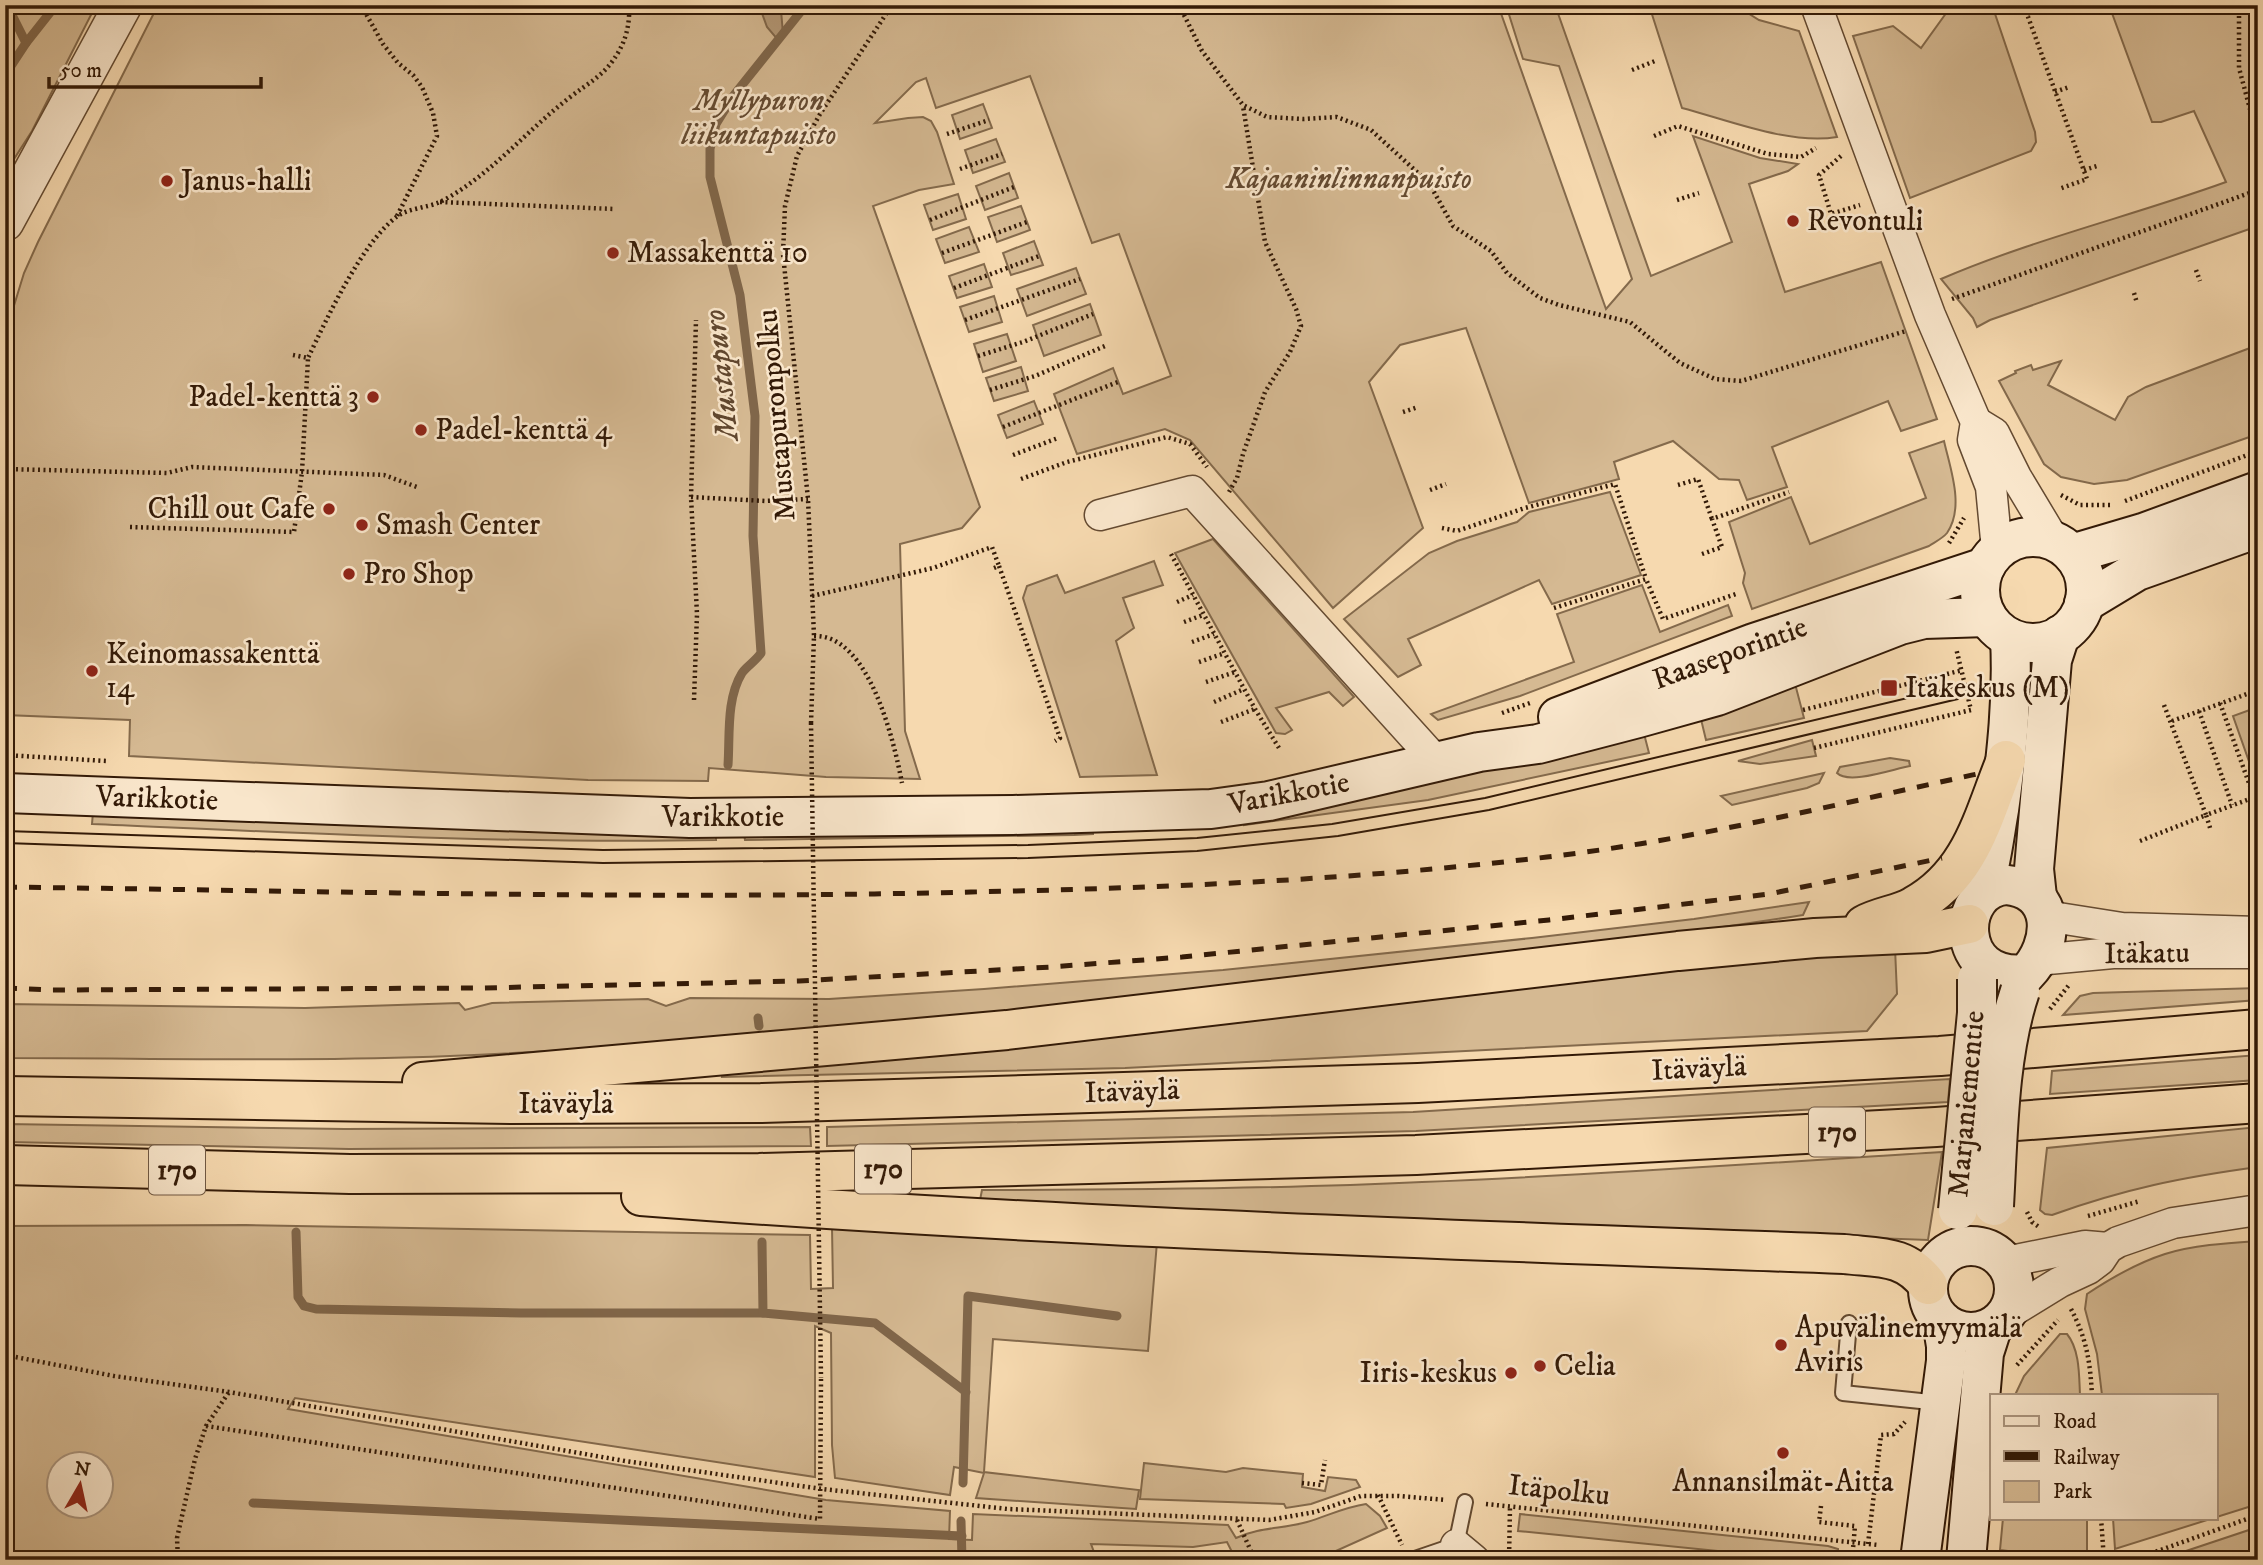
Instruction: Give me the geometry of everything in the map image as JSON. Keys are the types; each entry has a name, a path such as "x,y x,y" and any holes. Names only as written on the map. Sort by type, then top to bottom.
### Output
{"highway":[{"path":"1844,937 1871,921 1911,908 1936,893 1970,852 2006,760"},
{"path":"230,1100 1007,1030 1678,951 1926,933 1976,938"},
{"name":"Itäväylä","path":"5,1096 511,1104 761,1103 1418,1083 1940,1056 2258,1029"},
{"name":"170","path":"5,1165 349,1174 759,1173 1416,1155 1936,1127 2258,1103"},
{"path":"349,1174 762,1205 1278,1233 1844,1254 1902,1262 1920,1274 1928,1285"}],"main road":[{"path":"2064,548 2143,533 2258,491"},
{"path":"2084,603 2137,571 2258,528"},
{"path":"2036,537 2064,548 2078,563 2085,582 2084,603 2075,621 2050,640 2030,643 1998,627 1983,608 1980,587 1991,559 2015,540 2025,538 2036,537"},
{"name":"Raaseporintie","path":"1479,752 1529,728 1754,643 1991,559"},
{"name":"Raaseporintie","path":"1437,762 1479,752 1538,744 1717,696 1900,625 1924,619 1998,627"},
{"name":"Marjaniementie","path":"1998,627 2011,691 2006,760 1976,938 1977,1013 1992,1207 2000,1257"},
{"path":"2041,907 2023,888 2007,885 1992,887 1976,938 1985,967 1999,974 2027,975 2046,938 2041,907 2034,869 2052,660 2060,635"},
{"name":"Varikkotie","path":"5,793 690,818 1156,812 1210,809 1269,801 1437,762"},
{"name":"Marjaniementie","path":"1946,1253 1992,1207 2009,1037 2027,975"},
{"path":"1966,1560 1983,1360 1999,1321 2014,1297 2013,1277 2000,1257 1979,1246 1962,1247 1946,1253 1933,1269 1928,1285 1931,1306 1942,1321 1958,1331 1974,1333 1999,1321"},
{"path":"1920,1560 1947,1346 1942,1321"}],"street":[{"path":"5,222 123,5"},
{"path":"1816,5 1937,309 1976,422 1973,440 1991,487 1991,559"},
{"path":"1976,422 1994,433 2017,477 2064,548"},
{"path":"1100,515 1192,491 1437,762"},
{"name":"Itäkatu","path":"2041,907 2122,929 2258,932"},
{"name":"Itäkatu","path":"2027,975 2113,953 2258,953"},
{"path":"2000,1257 2085,1246 2108,1248 2174,1223 2258,1210"},
{"path":"1999,1321 2060,1282 2088,1269 2108,1248"}],"lane":[{"path":"1849,1323 1843,1392 1941,1403"},
{"path":"1408,1554 1462,1555 1465,1502"}],"path":[{"path":"130,527 294,532 302,472 308,358 331,310 367,252 397,216 437,136 433,113 422,87 383,44 361,5"},
{"path":"397,216 440,202 480,175 570,96 597,79 618,53 625,39 629,5"},
{"name":"Mustapuronpolku","path":"206,1426 820,1519 821,1378 811,723 814,636 808,499 783,254 785,206 797,156 820,114 892,5"},
{"path":"1180,5 1202,51 1243,105 1267,117 1337,117 1371,130 1429,183 1453,226 1491,251 1507,273 1540,298 1559,306 1630,322 1679,363 1716,379 1741,380 1770,373 1838,350 1912,330 1937,309 2258,190"},
{"path":"2239,5 2239,68 2258,139"},
{"path":"2040,9 2027,14 2087,179 2059,189"},
{"path":"1632,70 1655,61"},
{"path":"2055,92 2069,87"},
{"path":"1214,515 1237,478 1265,392 1290,352 1301,326 1296,309 1265,242 1243,105"},
{"path":"947,134 989,120"},
{"path":"1654,136 1678,126 1769,154 1801,157 1816,148"},
{"path":"1831,214 1819,176 1847,151"},
{"path":"960,169 1002,154"},
{"path":"2084,170 2097,166"},
{"path":"930,220 1014,187"},
{"path":"1677,200 1699,193"},
{"path":"440,202 615,209"},
{"path":"1823,216 1866,203"},
{"path":"942,253 1027,222"},
{"path":"954,288 1039,256"},
{"path":"2196,270 2200,281"},
{"path":"965,320 1080,279"},
{"path":"2133,293 2137,303"},
{"path":"978,356 1023,342 1093,314"},
{"path":"694,700 697,614 691,497 696,320"},
{"path":"990,390 1035,376 1105,345"},
{"path":"293,355 308,358"},
{"path":"1003,427 1118,383"},
{"path":"1403,412 1418,407"},
{"path":"1013,455 1058,438"},
{"path":"2057,493 2080,505 2114,505 2258,451"},
{"path":"1021,479 1067,462"},
{"path":"5,469 167,473 192,467 384,475 417,487"},
{"path":"1678,485 1698,480 1722,547 1702,554"},
{"path":"1430,490 1446,484"},
{"path":"1442,528 1457,531 1525,508 1615,484 1646,579 1663,619 1737,594"},
{"path":"1712,519 1789,492"},
{"path":"691,497 808,499"},
{"path":"1941,549 1950,542 1966,512"},
{"path":"812,596 933,568 992,547 1042,697 1060,738 1055,741"},
{"path":"1171,554 1244,690 1279,748"},
{"path":"1554,608 1646,579"},
{"path":"1177,602 1193,596"},
{"path":"1184,622 1203,615"},
{"path":"1192,642 1214,634"},
{"path":"814,636 835,639 852,654 865,673 896,748 903,787"},
{"path":"1199,662 1225,653"},
{"path":"1206,682 1235,672"},
{"path":"1803,710 1963,673 1971,710 1814,748"},
{"path":"1214,702 1244,690"},
{"path":"2172,721 2258,690"},
{"path":"2140,841 2256,797 2220,703"},
{"path":"2164,705 2211,831"},
{"path":"1221,722 1255,709"},
{"path":"2199,711 2232,805"},
{"path":"1992,1207 2032,1222 2044,1230"},
{"path":"2012,1373 2069,1304 2084,1333 2092,1394"},
{"name":"Itäpolku","path":"5,1355 114,1376 229,1392 625,1461 822,1489 1008,1509 1269,1520 1315,1512 1361,1496 1378,1495 1878,1545"},
{"path":"178,1560 177,1538 184,1501 206,1426 229,1392"},
{"path":"1868,1544 1881,1435 1894,1434 1905,1422"},
{"path":"1302,1483 1321,1485 1325,1460"},
{"path":"1378,1495 1408,1554"},
{"path":"1821,1506 1819,1522 1856,1526 1852,1560"},
{"path":"1509,1560 1510,1507"},
{"path":"2124,1560 2140,1558 2258,1515"},
{"path":"1237,1520 1255,1560"},
{"path":"2101,1520 2104,1560"}],"green space":[{"path":"23,5 96,5 32,131 5,173 5,28"},
{"path":"158,5 1498,5 1606,309 1632,279 1559,66 1523,59 1506,5 1555,5 1651,276 1732,242 1693,136 1760,158 1798,164 1788,171 1749,184 1785,292 1881,262 1937,419 1901,431 1888,401 1772,447 1787,487 1747,500 1739,480 1719,479 1673,441 1614,462 1619,479 1529,503 1466,328 1400,345 1369,382 1423,528 1333,608 1190,440 1165,429 1077,454 1054,394 1113,368 1123,394 1171,376 1119,234 1092,243 1030,76 936,108 926,78 916,82 875,123 923,117 931,121 954,184 919,190 873,206 980,507 962,528 900,544 905,731 920,779 826,777 709,768 708,781 588,780 129,756 130,720 5,715 5,335 24,273 38,242"},
{"path":"1649,5 1706,5 1709,12 1735,5 1759,20 1799,31 1837,137 1818,139 1779,135 1682,108"},
{"path":"1952,5 1992,5 2035,132 2036,142 2031,151 1910,198 1853,36 1893,26 1921,48"},
{"path":"2109,5 2258,5 2258,226 1990,320 1977,327 1973,318 1941,279 2047,240 2226,182 2194,111 2161,122 2152,122"},
{"path":"983,104 992,128 960,139 952,115"},
{"path":"996,139 1005,162 973,173 965,150"},
{"path":"1009,173 1018,198 985,210 976,186"},
{"path":"958,194 966,219 933,230 924,205"},
{"path":"1021,206 1030,230 997,242 988,217"},
{"path":"969,227 979,252 945,263 936,239"},
{"path":"1034,241 1043,265 1011,275 1003,253"},
{"path":"984,264 992,287 957,298 949,276"},
{"path":"1076,268 1086,294 1027,316 1017,289"},
{"path":"994,296 1002,322 969,332 960,307"},
{"path":"1090,304 1101,335 1044,356 1033,325"},
{"path":"1007,334 1016,361 983,372 974,344"},
{"path":"2258,345 2258,434 2127,480 2094,484 2061,477 2044,464 1999,381 2031,365 2033,370 2061,361 2048,385 2115,420 2128,397 2146,387"},
{"path":"1021,367 1028,391 994,401 986,378"},
{"path":"1034,401 1043,424 1007,438 998,415"},
{"path":"1944,441 1956,500 1952,523 1943,537 1929,546 1752,609 1743,583 1745,573 1729,522 1791,497 1810,544 1926,498 1909,453"},
{"path":"1610,492 1641,575 1552,604 1539,580 1408,639 1421,665 1398,677 1344,619 1429,553 1517,522 1529,512"},
{"path":"1213,539 1354,697 1343,706 1329,692 1276,708 1292,730 1285,734 1276,733 1175,553"},
{"path":"1154,561 1163,585 1123,598 1134,628 1116,641 1157,775 1080,777 1023,598 1027,586 1057,575 1065,593"},
{"path":"1642,585 1660,632 1728,605 1732,616 1520,696 1438,720 1431,714 1574,662 1557,614"},
{"path":"1793,676 1804,718 1706,740 1699,711"},
{"path":"2258,707 2258,787 2233,716"},
{"path":"1642,726 1649,753 1428,800 1244,825 1244,819"},
{"path":"1812,740 1816,756 1760,764 1738,761"},
{"path":"1890,758 1909,761 1910,766 1861,777 1837,773 1840,767"},
{"path":"1824,773 1819,783 1807,788 1732,805 1721,796"},
{"path":"93,812 716,835 716,840 482,839 92,824"},
{"path":"1093,830 1093,834 1074,835 745,840 744,834"},
{"path":"1809,902 1803,915 1631,940 1233,989 786,1034 562,1050 394,1058 5,1058 5,1004 305,1008 459,1003 465,1010 492,1003 648,999 666,1006 690,998 829,999 1223,970 1532,938"},
{"path":"1895,948 1897,994 1867,1031 1125,1068 722,1077 724,1067"},
{"path":"2258,988 2258,1000 2063,1015 2080,996 2093,993"},
{"path":"2258,1055 2258,1080 2050,1094 2052,1071"},
{"path":"1950,1079 1948,1102 1416,1131 827,1146 827,1127 1413,1112"},
{"path":"5,1124 345,1129 810,1127 811,1146 349,1149 5,1142"},
{"path":"2258,1127 2258,1167 2154,1185 2052,1215 2040,1210 2047,1148"},
{"path":"1942,1152 1928,1240 979,1205 982,1190 1202,1189 1367,1184"},
{"path":"246,1225 810,1235 811,1289 833,1288 832,1227 1157,1242 1148,1351 993,1339 984,1472 1139,1490 1136,1509 976,1498 984,1473 954,1467 950,1495 835,1478 831,1333 815,1326 815,1477 295,1398 288,1409 826,1500 950,1511 949,1539 972,1540 973,1514 1228,1525 1236,1538 1307,1522 1366,1504 1380,1516 1387,1528 1316,1560 1236,1560 1227,1542 1193,1547 1091,1544 1097,1560 5,1560 5,1226"},
{"path":"2258,1241 2258,1504 2218,1516 2218,1394 2102,1394 2097,1354 2085,1309 2087,1294 2124,1271 2165,1254 2199,1246"},
{"path":"2060,1334 2067,1334 2078,1363 2080,1394 2015,1394 2024,1376"},
{"path":"1144,1463 1226,1472 1243,1468 1303,1474 1302,1487 1325,1491 1328,1477 1356,1480 1360,1487 1311,1504 1286,1508 1284,1504 1140,1499"},
{"path":"1520,1514 1828,1546 1838,1549 1838,1560 1807,1560 1518,1531"},
{"path":"2003,1520 2087,1520 2087,1553 2047,1556 2000,1550"},
{"path":"2113,1520 2208,1520 2115,1549"},
{"path":"2258,1527 2258,1560 2159,1560"}],"shaded area":[{"path":"759,5 783,5 783,34 778,40 767,27"}],"waterway":[{"path":"7,5 26,43"},
{"path":"5,75 56,5"},
{"name":"Mustapuro","path":"728,765 733,694 742,673 761,653 753,536 755,416 740,295 710,177 710,149 716,124 734,95 806,5"},
{"name":"Mustapuro","path":"758,1018 759,1026"},
{"path":"296,1232 298,1297 304,1306 316,1309 521,1313 763,1313"},
{"name":"Mustapuro","path":"762,1242 763,1313 875,1323 966,1392"},
{"path":"963,1483 968,1296 1117,1316"},
{"path":"253,1503 962,1536"},
{"name":"Mustapuro","path":"961,1521 962,1560"}],"tram line":[{"path":"5,831 603,850 1028,845 1197,838 1332,824 1485,798 1954,687"},
{"path":"5,843 603,863 1028,858 1197,851 1338,836 1489,810 1958,699"}],"railway":[{"path":"5,887 730,895 1043,890 1259,882 1403,872 1601,850 1763,821 1977,774"},
{"path":"5,988 481,988 799,981 1051,967 1182,957 1549,920 1769,894 1942,858"}],"place":[{"name":"Janus-halli","path":"167,181"},
{"name":"Revontuli","path":"1793,221"},
{"name":"Massakenttä 10","path":"613,253"},
{"name":"Padel-kenttä 3","path":"373,397"},
{"name":"Padel-kenttä 4","path":"421,430"},
{"name":"Chill out Cafe","path":"329,509"},
{"name":"Smash Center","path":"362,525"},
{"name":"Pro Shop","path":"349,574"},
{"name":"Keinomassakenttä 14","path":"92,671"},
{"name":"Itäkeskus (M)","path":"1889,688"},
{"name":"Apuvälinemyymälä Aviris","path":"1781,1345"},
{"name":"Celia","path":"1540,1366"},
{"name":"Iiris-keskus","path":"1511,1373"},
{"name":"Annansilmät-Aitta","path":"1783,1453"}],"park label":[{"name":"Myllypuron liikuntapuisto","path":"759,118"},
{"name":"Kajaaninlinnanpuisto","path":"1349,179"}]}
